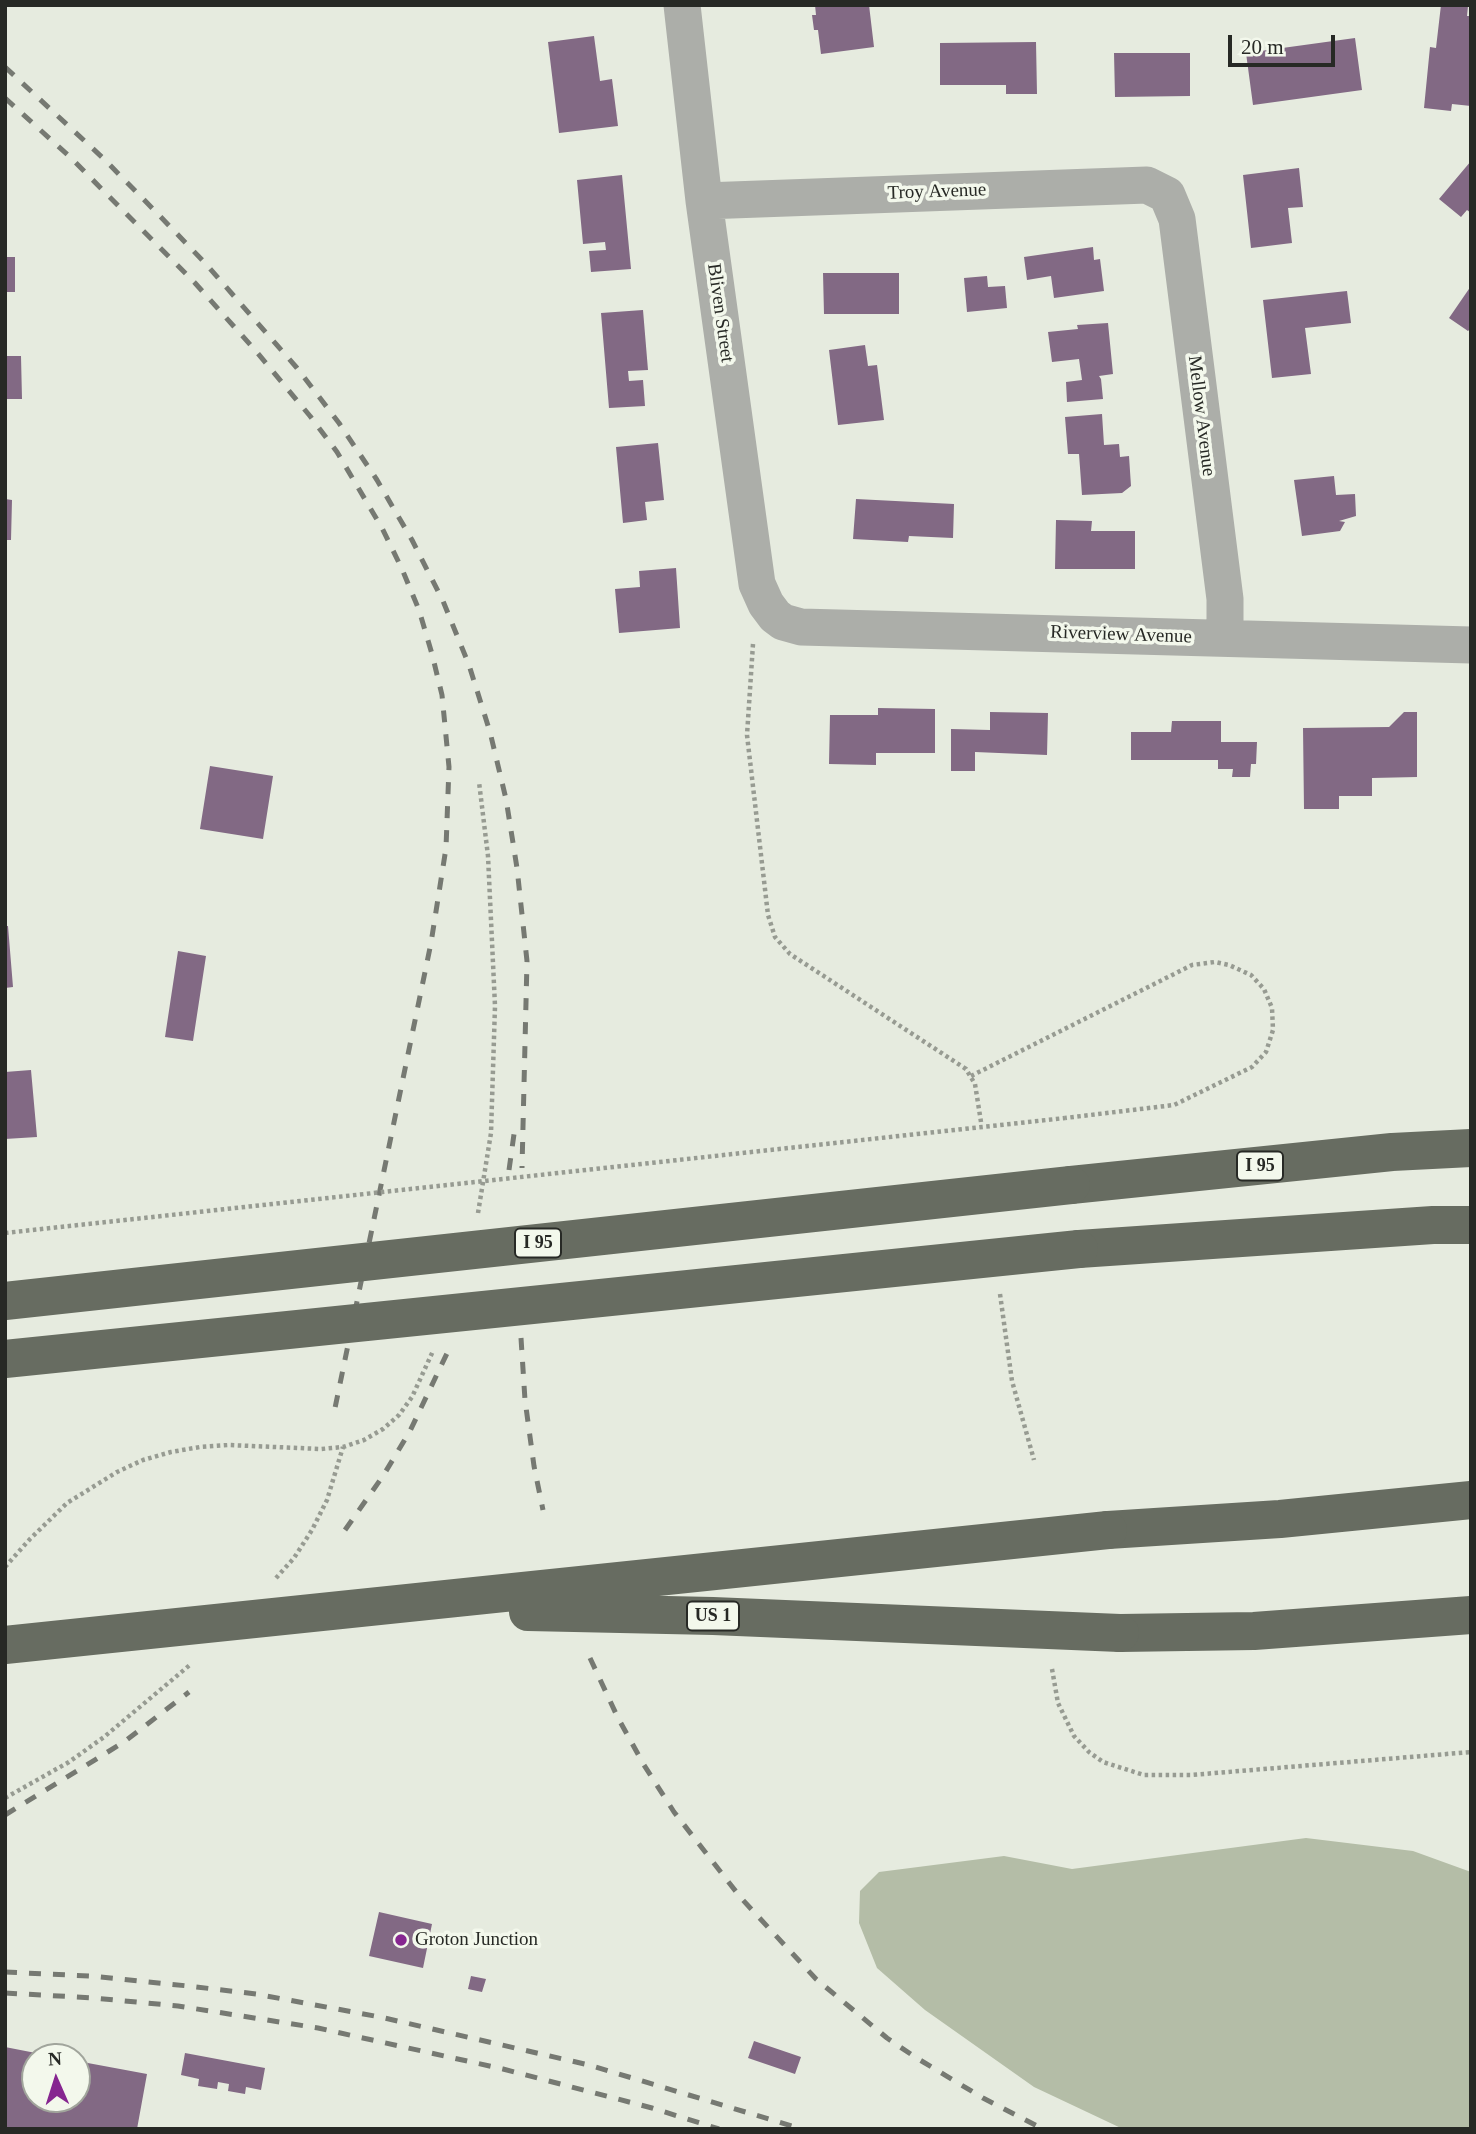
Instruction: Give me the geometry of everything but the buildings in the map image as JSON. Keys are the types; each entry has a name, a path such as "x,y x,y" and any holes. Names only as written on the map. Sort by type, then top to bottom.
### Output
{"highway":[{"name":"I 95","path":"5,1301 1071,1185 1464,1146"},
{"path":"5,1359 1079,1249 1433,1225 1471,1225"},
{"path":"5,1645 1108,1530 1280,1519 1471,1500"},
{"name":"US 1","path":"305,1612 595,1613 1120,1633 1254,1630 1471,1612"}],"street":[{"name":"Bliven Street","path":"682,5 704,201 757,584 770,610"},
{"name":"Troy Avenue","path":"704,201 1147,185 1167,195"},
{"name":"Mellow Avenue","path":"1167,195 1177,219 1225,599 1225,638"},
{"name":"Riverview Avenue","path":"770,610 783,622 802,627 1471,645"}],"path":[{"path":"770,610 757,624 752,647 746,726 772,931 777,941 790,954 962,1065 971,1076 981,1122"},
{"path":"5,1233 1174,1105 1252,1067 1266,1052 1272,1030 1272,1008 1264,989 1251,975 1215,962 1192,965 971,1076"},
{"path":"999,1283 1012,1381 1034,1460"},
{"path":"1052,1669 1058,1703 1074,1736 1103,1762 1144,1775 1191,1775 1471,1752"}],"green space":[{"path":"1306,1838 1413,1851 1471,1872 1471,2129 1123,2129 1034,2087 925,2010 877,1968 859,1923 860,1891 879,1872 1004,1856 1072,1869"}],"railway":[{"path":"5,67 104,159 157,213 205,263 297,368 339,423 377,480 443,601 469,665 490,732 506,799 517,868 527,961 522,1168"},
{"path":"5,98 70,157 195,283 310,416 337,452 382,528 419,610 432,654 442,695 449,767 446,848 431,943 334,1413"},
{"path":"509,1170 515,1127"},
{"path":"521,1338 525,1400 543,1510"},
{"path":"345,1530 383,1476 410,1431 450,1347"},
{"path":"590,1658 618,1718 674,1812 741,1898 816,1979 887,2038 915,2057 983,2098 1043,2129"},
{"path":"5,1815 124,1742 189,1692"},
{"path":"5,1972 90,1976 256,1994 380,2017 589,2065 802,2129"},
{"path":"5,1993 178,2006 318,2028 503,2069 652,2108 719,2129"}],"place":[{"name":"Groton Junction","path":"401,1940"}]}
